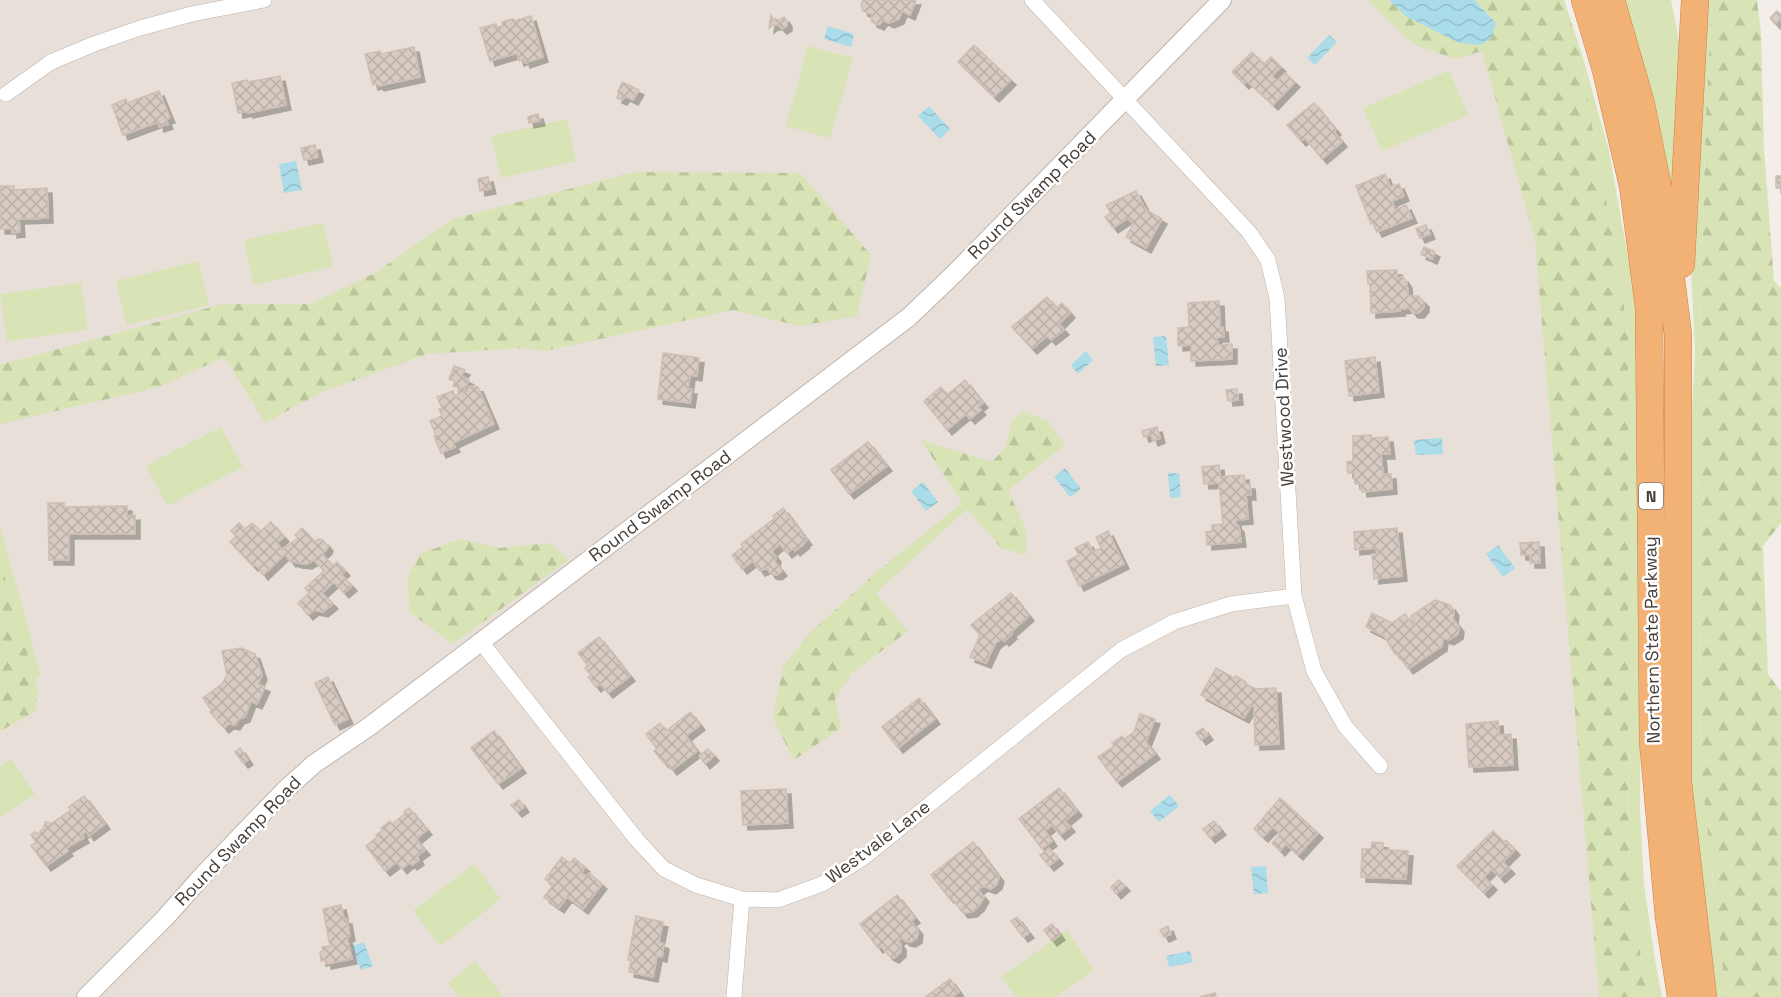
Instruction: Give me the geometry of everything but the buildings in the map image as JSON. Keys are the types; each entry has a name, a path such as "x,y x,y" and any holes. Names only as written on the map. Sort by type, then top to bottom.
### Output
{"highway":[{"name":"Northern State Parkway","path":"1585,0 1606,70 1633,186 1650,308 1653,741 1669,918 1681,997"},
{"name":"Northern State Parkway","path":"1611,0 1646,127 1662,208 1678,334 1678,782 1703,997"},
{"path":"1678,334 1695,0"}],"street":[{"path":"6,94 51,62 94,44 140,28 192,14 264,0"},
{"name":"Westwood Drive","path":"1032,0 1250,232 1268,260 1277,298 1294,596 1314,672 1345,726 1380,766"},
{"name":"Round Swamp Road","path":"86,997 165,918 285,790 314,765 370,726 909,317 955,273 1222,0"},
{"name":"Westvale Lane","path":"481,642 637,840 664,869 696,885 742,899 778,900 822,884 862,858 1121,650 1174,622 1231,604 1294,596"},
{"path":"734,996 742,899"}],"shaded area":[{"path":"0,0 1497,0 1532,43 1600,997 0,997 0,696 40,675 0,525"}],"green space":[{"path":"1367,0 1389,0 1407,17 1496,23 1474,0 1564,0 1582,54 1590,115 1618,263 1628,336 1629,878 1647,997 1599,997 1535,240 1482,51 1455,59 1413,44"},
{"path":"1621,0 1671,0 1685,72 1671,197"},
{"path":"1701,0 1712,0 1706,113 1697,438 1701,771 1726,997 1716,997 1688,767 1690,455 1695,351 1691,271"},
{"path":"1712,0 1757,0 1761,33 1764,149 1774,281 1781,288 1781,523 1763,546 1768,674 1781,692 1781,997 1726,997 1701,771 1697,438 1706,113"},
{"path":"808,46 853,58 830,138 786,126"},
{"path":"1582,54 1609,151 1633,286 1642,380 1640,810 1644,884 1662,997 1647,997 1629,878 1628,336 1618,263 1590,115"},
{"path":"1449,71 1468,115 1382,151 1363,108"},
{"path":"567,119 576,161 501,178 491,136"},
{"path":"635,172 800,173 871,255 857,316 799,326 733,310 545,351 522,348 428,354 322,392 265,423 225,357 159,387 0,424 0,365 223,304 310,304 375,273 453,219"},
{"path":"323,223 333,267 254,285 244,240"},
{"path":"198,261 209,305 127,325 116,281"},
{"path":"81,283 88,330 7,341 0,294"},
{"path":"1023,411 1049,422 1065,445 1008,490 1027,532 1026,555 1001,548 967,509 876,593 908,631 852,673 835,698 841,728 794,760 773,719 783,667 808,635 872,576 962,503 921,440 992,462 1006,447 1012,421"},
{"path":"221,427 243,467 167,506 146,466"},
{"path":"0,525 41,676 0,696"},
{"path":"459,539 500,548 550,543 568,560 453,644 409,612 408,577 420,554"},
{"path":"0,557 38,688 35,712 0,731"},
{"path":"11,759 35,794 0,818 0,766"},
{"path":"474,864 501,899 440,946 413,911"},
{"path":"1067,930 1094,970 1055,997 1016,997 1001,977"},
{"path":"475,961 503,997 459,997 448,983"}],"water":[{"path":"1389,0 1474,0 1496,23 1491,38 1481,45 1459,43 1407,17"},
{"path":"828,26 854,34 851,47 824,39"},
{"path":"1329,35 1337,42 1315,65 1307,58"},
{"path":"929,106 950,129 940,139 918,116"},
{"path":"296,161 302,190 284,193 279,164"},
{"path":"1166,336 1169,365 1156,366 1153,337"},
{"path":"1086,351 1093,360 1078,374 1071,365"},
{"path":"1442,438 1443,454 1416,455 1414,440"},
{"path":"1065,468 1081,489 1070,497 1054,477"},
{"path":"1168,473 1179,473 1181,497 1170,498"},
{"path":"923,482 938,502 926,511 911,491"},
{"path":"1498,545 1515,568 1503,577 1486,554"},
{"path":"1170,795 1179,806 1159,822 1150,811"},
{"path":"1266,866 1268,893 1254,894 1251,867"},
{"path":"364,942 373,966 361,970 352,946"},
{"path":"1190,951 1193,962 1169,967 1166,956"}]}
